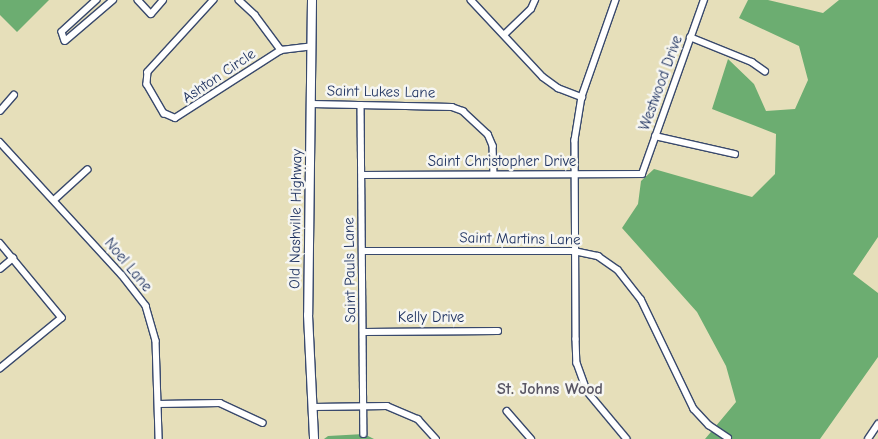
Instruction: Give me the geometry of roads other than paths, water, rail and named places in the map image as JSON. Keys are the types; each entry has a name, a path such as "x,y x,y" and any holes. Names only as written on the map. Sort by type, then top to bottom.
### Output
{"main road":[{"name":"Old Nashville Highway","path":"312,0 308,314 314,407 314,439"}],"street":[{"path":"97,0 62,32 65,41 70,39 113,0"},
{"path":"138,0 150,14 163,0"},
{"name":"Ashton Circle","path":"214,0 148,72 147,84 164,113 175,118 183,116 281,50 312,46"},
{"name":"Ashton Circle","path":"239,0 255,15 281,50"},
{"path":"471,0 550,83 582,97"},
{"path":"504,35 526,14 535,0"},
{"path":"616,0 582,97 574,174 574,251 577,363 593,401 627,439"},
{"name":"Westwood Drive","path":"642,174 704,0"},
{"path":"690,38 752,62 765,71"},
{"path":"0,111 14,95"},
{"name":"Saint Lukes Lane","path":"312,104 434,104 464,111 488,134 493,146 494,174"},
{"name":"Saint Pauls Lane","path":"361,105 364,434"},
{"path":"655,136 735,154"},
{"name":"Noel Lane","path":"0,142 54,200 146,306 156,341 159,439"},
{"path":"54,200 87,170"},
{"name":"Saint Christopher Drive","path":"363,175 642,174"},
{"path":"0,243 62,318 0,369"},
{"name":"Saint Martins Lane","path":"362,251 574,251 590,253 605,260 631,285 647,309 688,400 709,426 728,438"},
{"path":"0,269 13,258"},
{"name":"Kelly Drive","path":"364,332 498,331"},
{"path":"158,404 220,403 263,424"},
{"path":"314,407 387,406 405,411 418,419 436,439"},
{"path":"507,412 531,439"},
{"path":"868,439 878,424"}],"district":[{"name":"St. Johns Wood","path":"550,389"}]}
